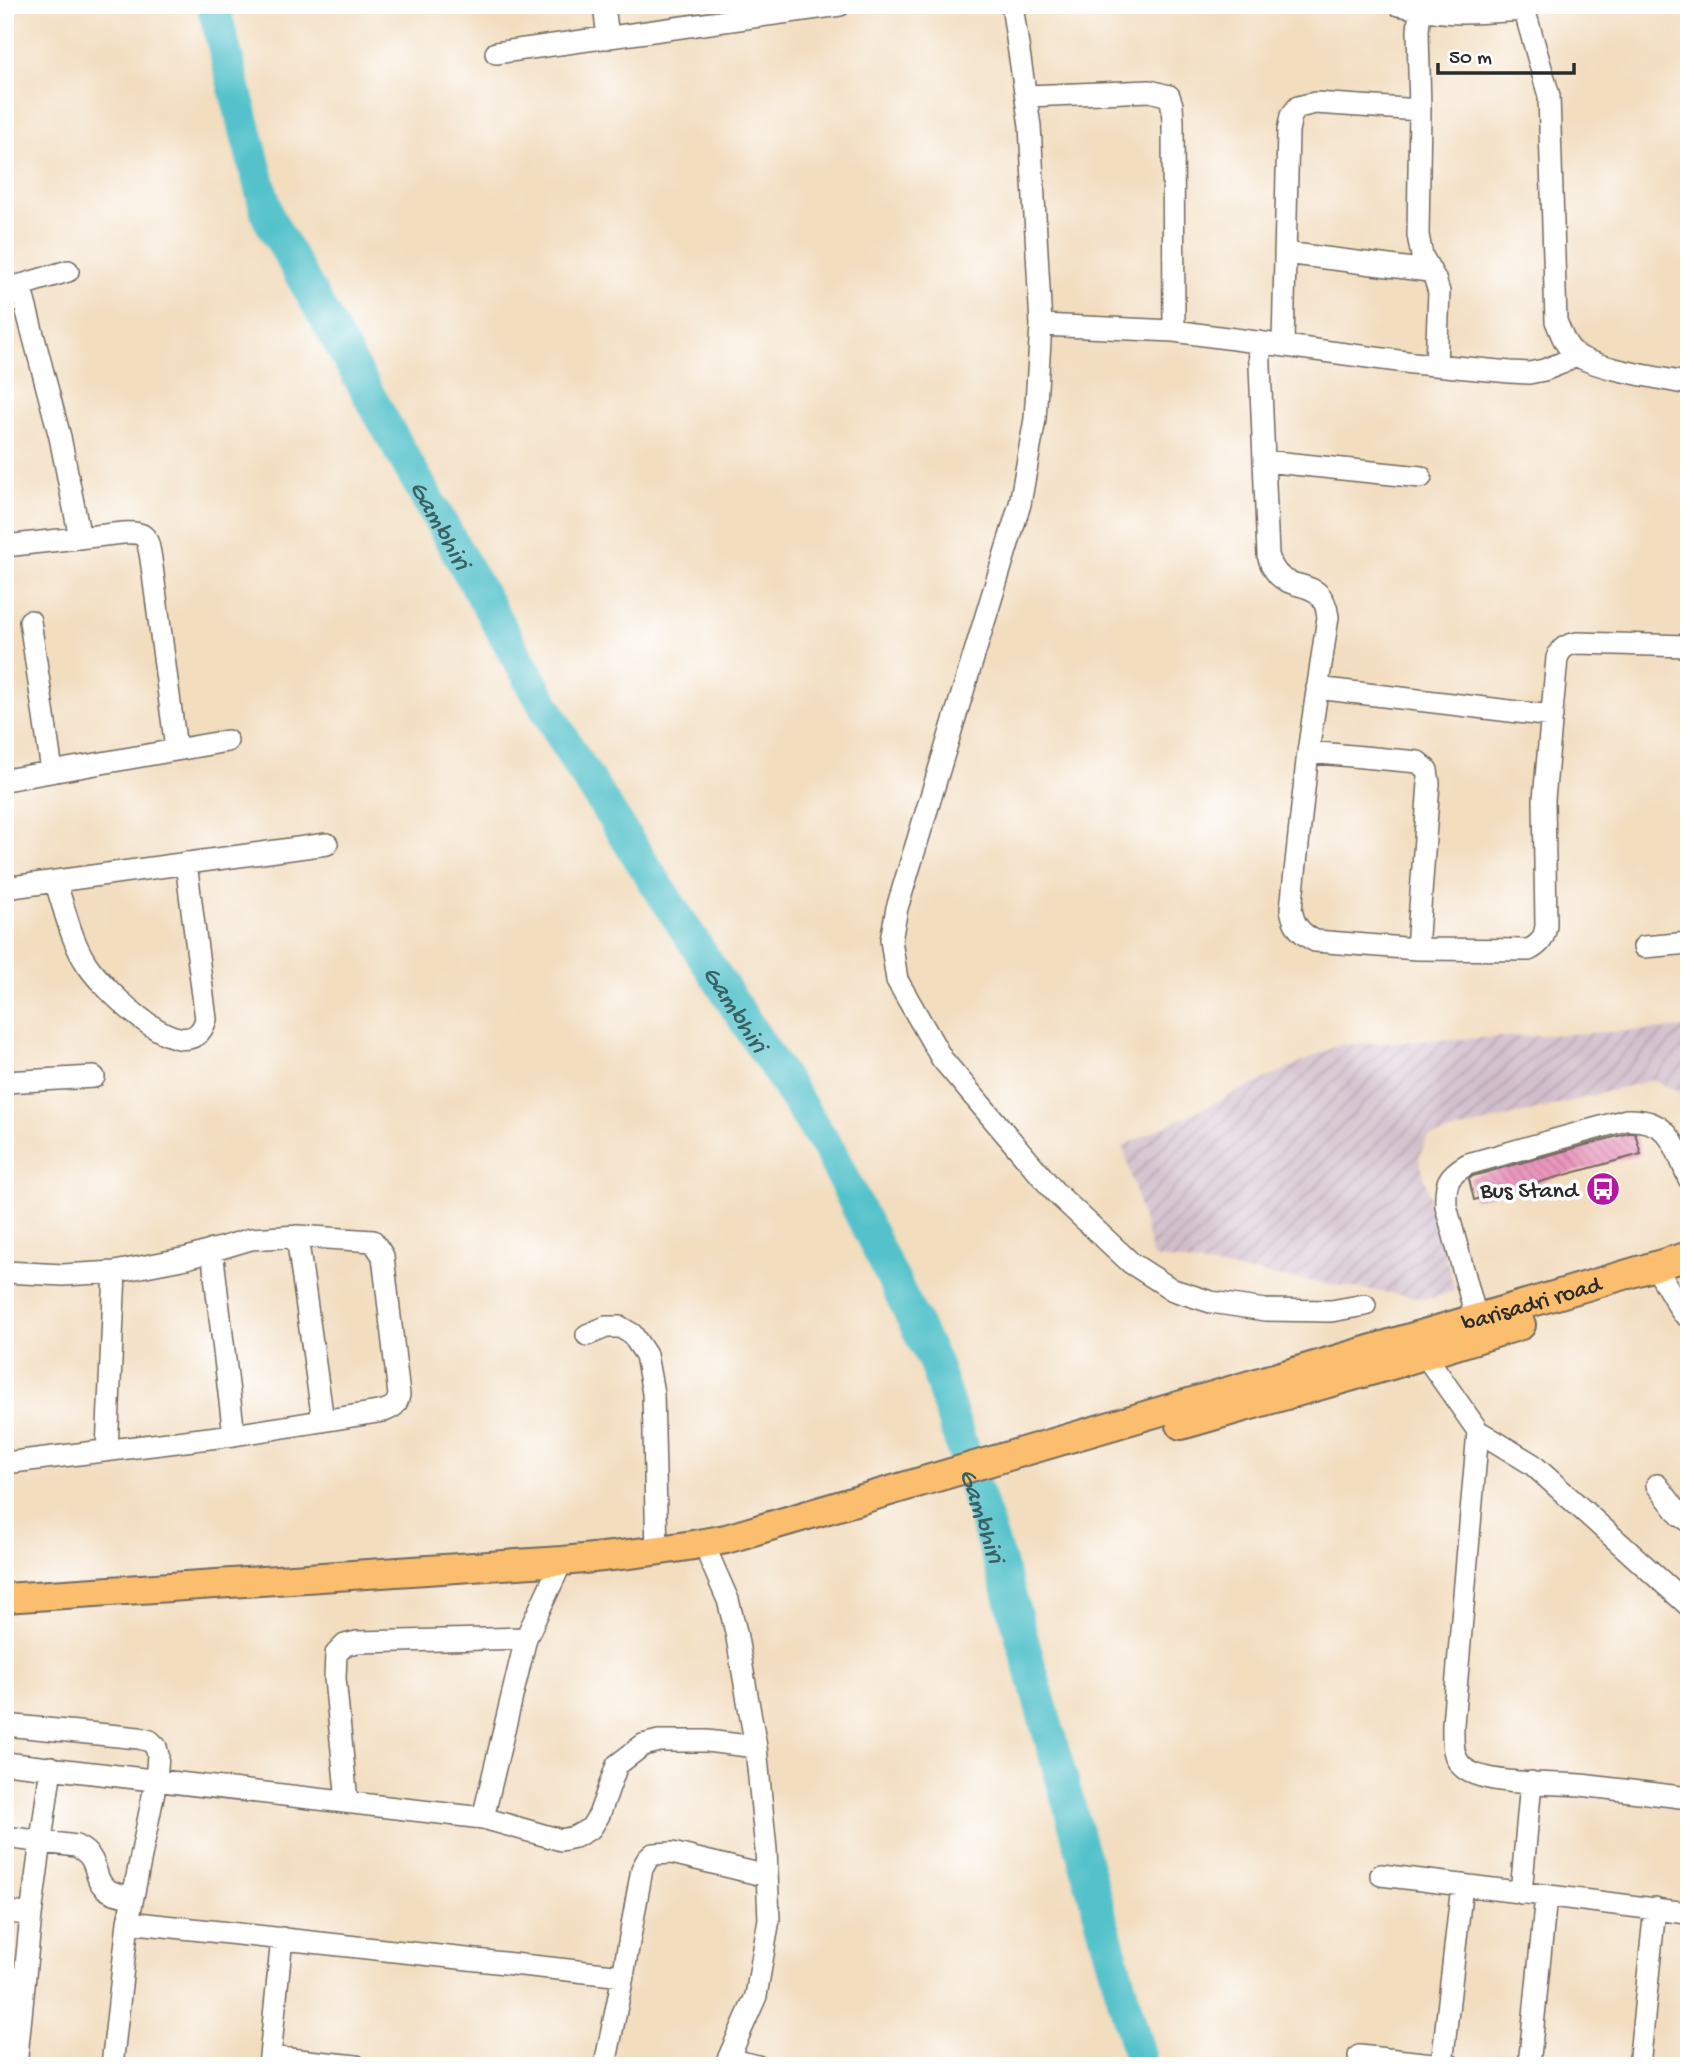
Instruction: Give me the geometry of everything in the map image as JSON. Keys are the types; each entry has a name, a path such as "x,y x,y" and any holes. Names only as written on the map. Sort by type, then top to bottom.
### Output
{"main road":[{"name":"barisadri road","path":"1381,1357 1669,1273 1689,1256"},
{"name":"barisadri road","path":"1381,1357 1425,1355 1479,1327"},
{"path":"648,1553 650,1561 659,1563 710,1559 1381,1357"},
{"path":"5,1598 648,1553 726,1539 1381,1357"}],"street":[{"path":"604,5 608,38"},
{"path":"496,53 839,5"},
{"path":"1012,5 1027,96 1041,325 1035,419 1020,505 897,908 891,940 897,980 942,1059 1055,1192 1131,1263 1173,1290 1211,1302 1265,1310 1331,1311 1365,1305"},
{"path":"1398,5 1437,12 1471,14 1523,8 1549,96 1556,321 1566,345 1575,354 1590,362 1689,384"},
{"path":"1420,9 1418,235 1422,256 1439,292 1436,365"},
{"path":"1027,96 1150,91 1169,96 1173,122 1174,331"},
{"path":"1283,345 1288,131 1291,116 1298,107 1315,103 1420,110"},
{"path":"1285,253 1429,271"},
{"path":"68,271 13,288 60,437 80,538"},
{"path":"1041,325 1174,331 1436,365 1529,373 1556,366 1575,354"},
{"path":"1259,342 1268,555 1272,569 1279,578 1288,583 1309,587 1321,596 1327,607 1328,617 1308,752 1292,909 1294,922 1302,935 1315,942 1417,949 1528,950 1539,944 1544,937 1546,926 1544,799 1557,658 1560,650 1568,645 1689,646"},
{"path":"1264,461 1421,477"},
{"path":"5,546 137,532 144,535 148,542 176,749"},
{"path":"30,621 52,771"},
{"path":"1317,688 1552,716"},
{"path":"5,780 228,741"},
{"path":"1308,752 1404,760 1418,762 1427,769 1429,783 1417,949"},
{"path":"5,888 327,844"},
{"path":"55,881 76,944 87,965 124,1005 156,1029 181,1040 192,1038 203,1030 206,1019 186,863"},
{"path":"1643,947 1689,943"},
{"path":"5,1082 94,1077"},
{"path":"1479,1327 1446,1206 1446,1186 1454,1172 1468,1164 1626,1120 1643,1119 1660,1127 1671,1139 1689,1179"},
{"path":"297,1236 323,1421"},
{"path":"5,1272 63,1275 115,1272 187,1258 251,1239 297,1236 373,1241 383,1256 398,1385 398,1402 384,1411 234,1435 5,1463"},
{"path":"212,1250 234,1435"},
{"path":"107,1449 115,1272"},
{"path":"1669,1273 1682,1312 1689,1318"},
{"path":"587,1335 606,1327 620,1327 632,1334 646,1355 653,1393 648,1553"},
{"path":"1425,1355 1478,1431 1532,1464 1689,1606"},
{"path":"1478,1431 1452,1741 1456,1759 1462,1768 1492,1779 1689,1798"},
{"path":"1657,1485 1680,1515 1689,1521"},
{"path":"710,1559 728,1600 736,1632 756,1748 769,1919 756,1996 726,2062 757,2066"},
{"path":"483,1818 526,1638 562,1561"},
{"path":"347,1802 335,1678 336,1654 345,1645 357,1642 526,1638"},
{"path":"5,1725 139,1738 150,1741 156,1747 156,1781 128,1922 112,2066"},
{"path":"5,1763 483,1818 561,1840 575,1837 591,1828 600,1815 617,1765 643,1745 659,1741 707,1741 756,1748"},
{"path":"16,2066 51,1767"},
{"path":"1521,1893 1531,1782"},
{"path":"5,1837 76,1846 85,1850 92,1858 99,1881 105,1889 114,1895 133,1897"},
{"path":"607,2065 642,1869 647,1860 653,1854 672,1853 767,1876"},
{"path":"1381,1875 1687,1913"},
{"path":"1359,2056 1447,2065 1462,1885"},
{"path":"1529,2066 1546,1896"},
{"path":"1639,2066 1656,1909"},
{"path":"5,1911 32,1915"},
{"path":"128,1922 623,1976"},
{"path":"282,1938 269,2061 356,2066"}],"shaded area":[{"path":"1689,1028 1689,1096 1652,1080 1427,1138 1419,1158 1455,1291 1427,1299 1153,1257 1123,1146 1338,1045"}],"building":[{"path":"1635,1133 1641,1154 1474,1200 1469,1179 1473,1176"}],"waterway":[{"name":"Gambhiri","path":"213,5 268,217 573,756 829,1150 935,1364 1010,1596 1139,2054 1138,2066"}],"place":[{"name":"Bus Stand","path":"1603,1189"}]}
